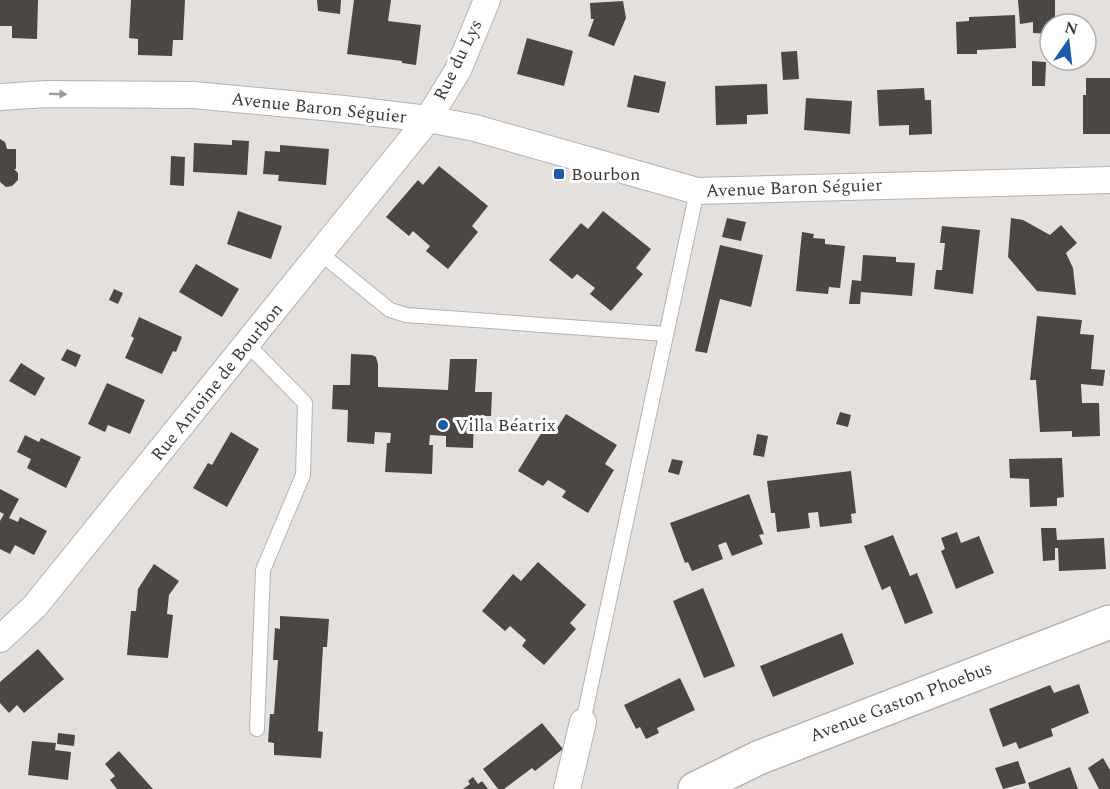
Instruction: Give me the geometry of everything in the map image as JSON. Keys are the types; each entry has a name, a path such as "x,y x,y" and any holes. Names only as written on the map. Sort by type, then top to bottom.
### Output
{"main road":[{"name":"Avenue Gaston Phoebus","path":"695,789 758,758 1110,622"}],"street":[{"name":"Rue du Lys","path":"428,119 458,70 486,0"},
{"name":"Avenue Baron Séguier","path":"0,98 47,94 193,95 344,108 428,119 475,128 697,191 1110,180"},
{"name":"Rue Antoine de Bourbon","path":"0,639 35,606 248,345 428,119"},
{"path":"567,789 583,722"}],"lane":[{"path":"583,722 697,191"},
{"path":"320,253 390,310 406,315 666,334"},
{"path":"248,345 305,403 303,476 263,570 257,729"}],"building":[{"path":"0,0 38,0 37,39 12,38 12,26 0,26"},
{"path":"131,0 185,0 183,40 173,40 172,56 138,55 138,39 129,38"},
{"path":"317,0 341,0 340,14 318,11"},
{"path":"354,0 391,0 388,21 421,25 416,65 347,54"},
{"path":"1018,0 1055,0 1055,12 1038,12 1038,33 1033,33 1033,22 1020,24"},
{"path":"623,1 626,18 614,46 588,36 594,19 591,19 590,3"},
{"path":"1015,15 1016,48 977,50 977,54 957,54 956,22 969,21 969,17"},
{"path":"527,38 573,51 564,86 517,74"},
{"path":"797,51 799,79 783,80 781,52"},
{"path":"1032,61 1038,61 1038,72 1046,72 1045,86 1032,86"},
{"path":"634,75 666,82 659,113 627,107"},
{"path":"1086,78 1110,78 1110,134 1083,134 1083,95 1086,95"},
{"path":"767,84 768,114 747,115 747,124 716,125 715,86"},
{"path":"924,88 925,100 931,100 932,134 909,135 909,125 879,126 877,90"},
{"path":"806,98 852,101 850,134 804,130"},
{"path":"0,139 5,142 7,149 16,149 16,169 14,169 18,173 18,180 12,186 6,187 0,182"},
{"path":"232,140 249,141 247,175 193,172 194,143 232,145"},
{"path":"280,145 329,149 326,185 278,181 279,175 263,174 265,151 280,152"},
{"path":"171,156 185,157 184,186 170,185"},
{"path":"439,166 488,206 472,226 478,232 448,269 426,251 430,246 413,231 409,236 386,217 418,180 423,185"},
{"path":"238,211 282,226 271,259 227,244"},
{"path":"603,211 651,249 636,268 643,274 611,311 590,294 595,288 577,274 572,279 549,260 581,223 588,229"},
{"path":"727,218 746,222 741,241 722,237"},
{"path":"1011,218 1023,220 1050,235 1061,225 1077,243 1066,253 1073,268 1076,295 1037,291 1008,257"},
{"path":"942,226 980,230 973,294 934,289 936,270 942,270 945,243 940,243"},
{"path":"802,232 814,234 813,238 825,239 825,244 845,246 840,288 829,287 828,294 796,291"},
{"path":"720,245 763,255 751,307 720,299 707,353 695,351"},
{"path":"863,255 896,257 896,262 915,263 912,296 861,292 860,304 849,304 852,280 861,281"},
{"path":"196,264 239,289 222,317 179,292"},
{"path":"114,289 123,293 118,304 109,300"},
{"path":"1037,316 1082,320 1080,334 1094,335 1091,369 1105,370 1103,386 1081,384 1082,403 1099,403 1100,436 1072,437 1072,431 1040,432 1036,380 1030,380"},
{"path":"139,317 182,337 176,352 173,351 162,374 125,358 134,338 131,336"},
{"path":"67,349 81,355 76,367 61,360"},
{"path":"351,354 376,357 378,387 448,390 450,359 477,359 475,392 492,392 491,416 474,416 473,448 446,447 446,436 430,435 429,445 433,445 432,474 385,472 387,443 390,443 391,433 375,432 374,444 347,442 348,410 332,409 333,385 350,385"},
{"path":"21,363 45,378 35,396 9,381"},
{"path":"107,383 145,400 130,434 108,425 105,432 88,424"},
{"path":"840,412 851,415 848,427 836,424"},
{"path":"566,414 617,445 605,464 614,470 588,513 562,497 566,491 548,480 543,486 518,471 545,427 554,433"},
{"path":"231,432 259,449 227,507 193,488 208,463 212,465"},
{"path":"757,434 768,436 764,457 753,455"},
{"path":"25,435 39,442 41,438 81,457 66,488 27,468 31,459 17,452"},
{"path":"1062,458 1064,497 1057,498 1057,506 1030,507 1029,479 1010,478 1009,459"},
{"path":"672,459 683,461 679,475 668,472"},
{"path":"851,471 856,513 851,514 852,523 820,527 818,512 808,513 810,528 777,532 775,513 771,513 767,481"},
{"path":"0,489 19,499 9,518 18,522 20,517 47,531 34,555 15,545 10,554 0,549 0,521 4,514 0,512"},
{"path":"749,494 764,534 759,535 763,544 732,556 726,542 718,545 723,559 692,571 688,562 685,563 670,523"},
{"path":"1041,528 1056,528 1057,540 1104,538 1106,569 1059,571 1058,548 1055,548 1055,560 1043,561"},
{"path":"957,532 961,543 979,536 994,573 956,589 941,551 945,549 941,538"},
{"path":"893,535 910,576 917,573 933,613 905,624 890,586 882,590 864,546"},
{"path":"538,562 586,605 570,623 576,629 544,665 522,646 526,640 510,626 505,631 482,611 513,574 521,581"},
{"path":"154,564 179,581 169,595 167,614 173,615 168,658 127,655 131,611 136,611 138,589"},
{"path":"703,588 735,666 704,678 673,601"},
{"path":"280,616 329,619 327,647 323,647 318,731 323,732 321,758 274,755 274,743 268,742 270,714 274,714 278,660 273,660 275,628 280,629"},
{"path":"842,633 854,664 773,697 760,666"},
{"path":"38,649 64,679 24,713 17,705 9,713 0,703 0,682"},
{"path":"680,678 695,710 657,728 659,733 646,739 640,727 636,729 624,705"},
{"path":"1079,684 1089,713 1051,729 1053,736 1019,749 1016,742 1003,747 989,709 1050,685 1054,693"},
{"path":"542,723 563,749 535,771 532,768 504,789 498,789 483,769"},
{"path":"58,733 75,735 74,746 57,744"},
{"path":"32,741 56,743 55,750 71,752 68,780 28,775"},
{"path":"119,751 153,789 117,789 110,780 115,776 105,764"},
{"path":"1103,758 1110,770 1110,789 1099,789 1088,768"},
{"path":"1018,761 1026,783 1003,789 995,768"},
{"path":"1070,767 1078,789 1030,789 1028,783"},
{"path":"473,777 478,784 482,781 488,789 463,789 470,784 468,781"}],"place":[{"name":"Bourbon","path":"559,174"},
{"name":"Villa Béatrix","path":"443,425"}]}
